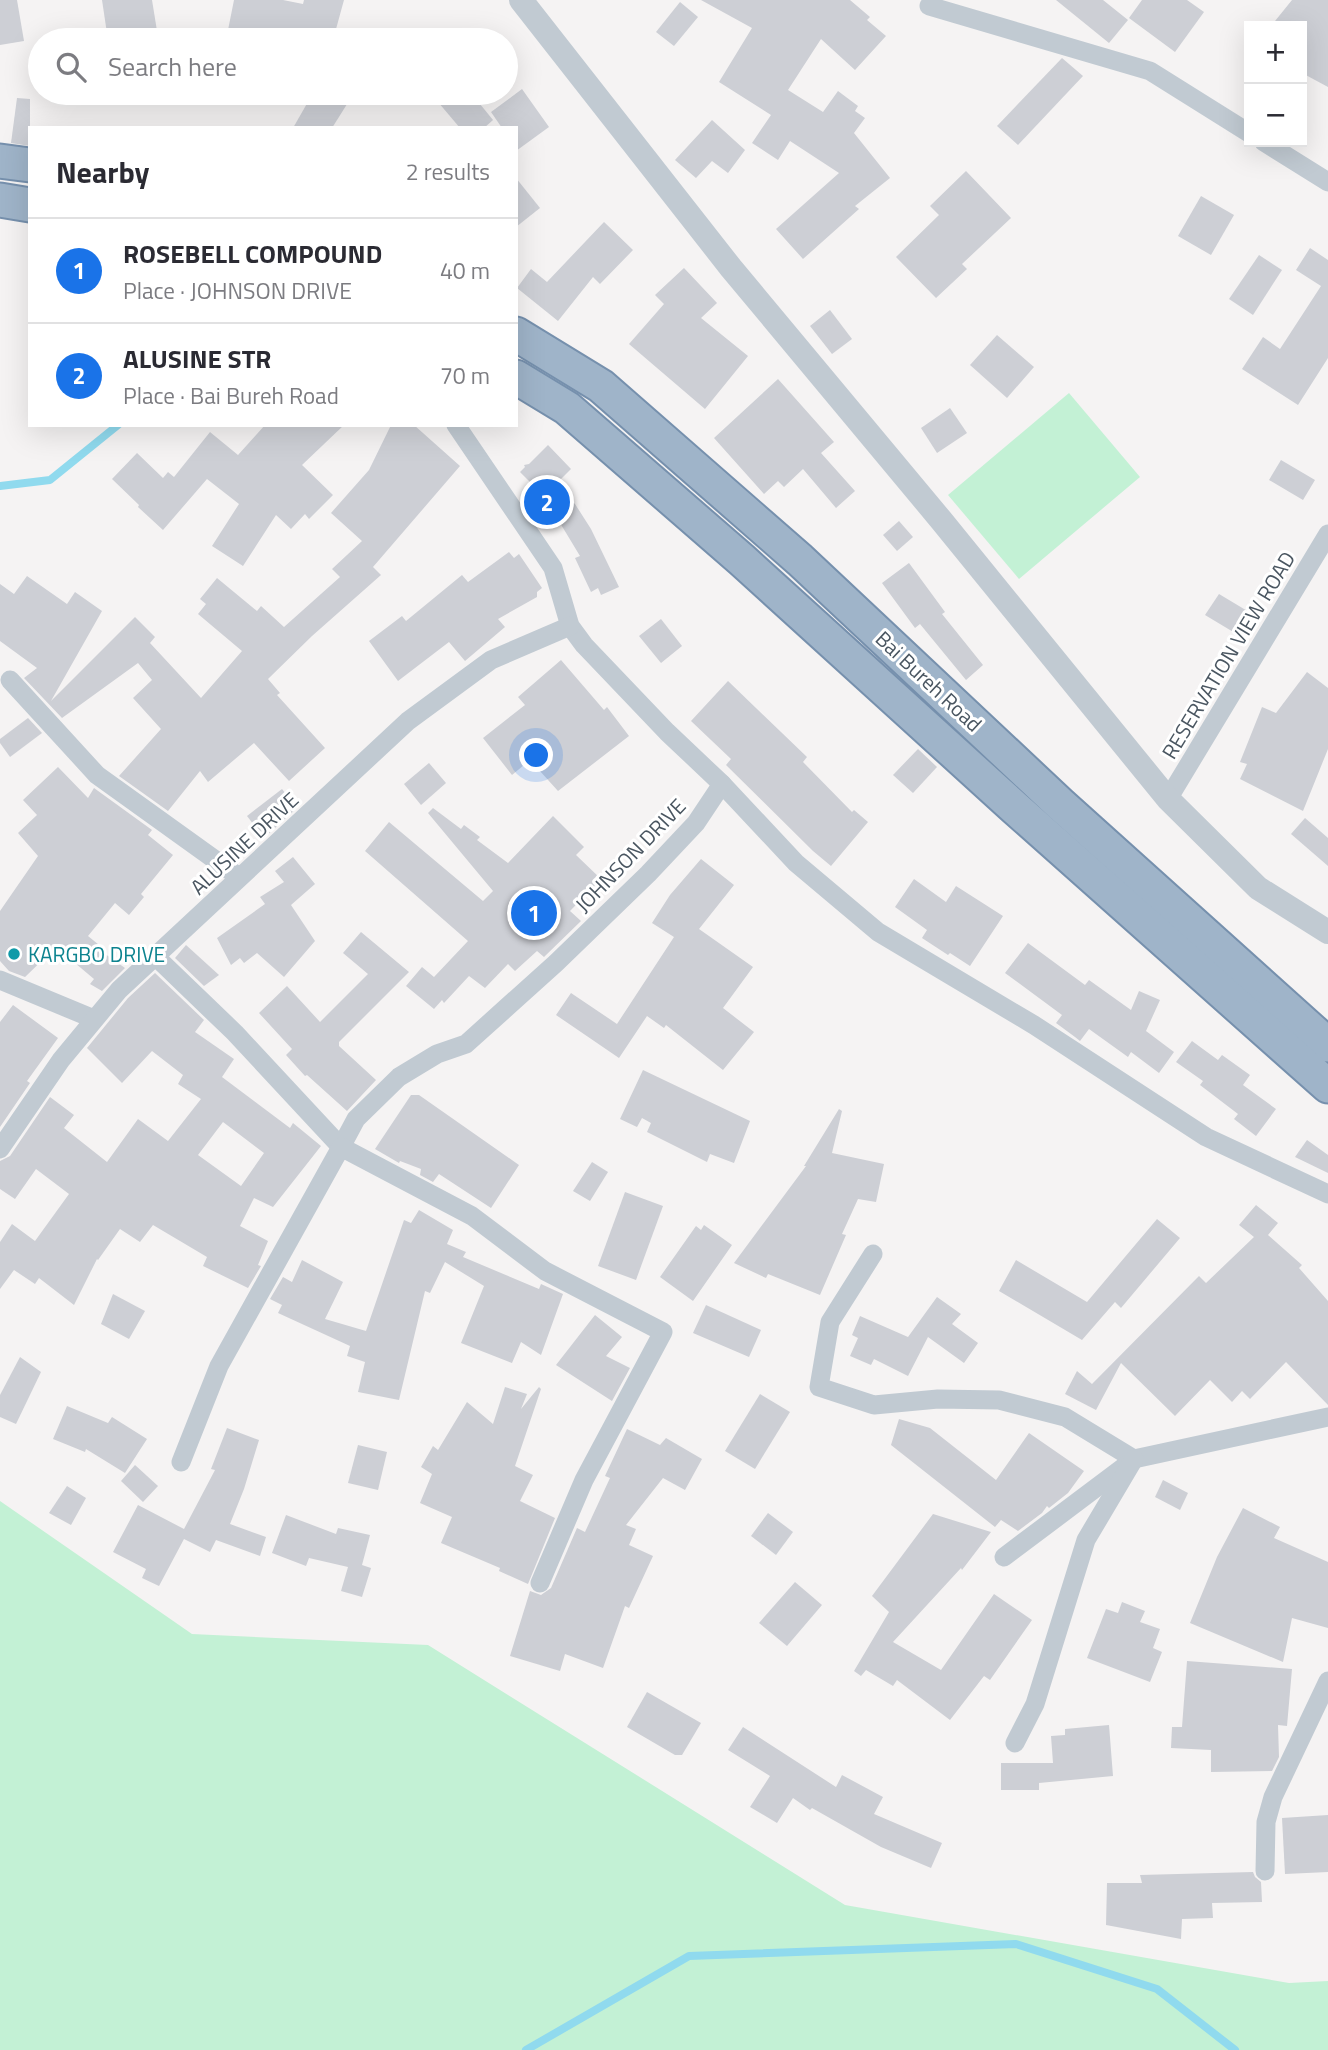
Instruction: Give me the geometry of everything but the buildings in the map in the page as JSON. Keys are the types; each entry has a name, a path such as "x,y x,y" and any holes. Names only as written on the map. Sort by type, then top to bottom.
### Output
{"highway":[{"path":"0,161 28,165"},
{"path":"0,200 28,205"},
{"name":"Bai Bureh Road","path":"518,335 601,386 800,560 1060,804 1328,1045"},
{"name":"Bai Bureh Road","path":"518,378 567,408 742,560 1014,807 1328,1086"}],"street":[{"path":"522,0 731,268 1168,799 1258,888 1328,932"},
{"path":"929,6 1150,71 1244,130"},
{"path":"1272,147 1328,182"},
{"path":"457,427 553,568 570,626 584,645 796,863 878,932 1034,1025 1206,1137 1328,1194"},
{"name":"RESERVATION VIEW ROAD","path":"1168,799 1328,534"},
{"name":"ALUSINE DRIVE","path":"0,1149 61,1060 119,990 408,721 491,660 570,626"},
{"path":"10,680 97,775 239,877"},
{"name":"JOHNSON DRIVE","path":"181,1462 219,1366 356,1119 399,1077 437,1054 466,1044 556,963 648,874 696,823 722,784"},
{"path":"155,956 235,1033 341,1147 472,1216 545,1271 663,1332 584,1480 540,1583"},
{"path":"0,980 94,1019"},
{"path":"873,1254 830,1322 819,1387 873,1405 938,1399 999,1400 1065,1417 1134,1459"},
{"path":"1004,1556 1134,1459 1328,1417"},
{"path":"1015,1743 1035,1704 1086,1540 1134,1459"},
{"path":"1265,1871 1266,1822 1273,1797 1328,1681"}],"green space":[{"path":"1069,393 1140,477 1019,579 948,495"},
{"path":"0,1501 192,1634 428,1645 845,1905 1289,1983 1328,1981 1328,2050 0,2050"}],"waterway":[{"path":"0,486 50,480 116,427"},
{"path":"526,2050 689,1956 1016,1944 1157,1989 1235,2050"}],"place":[{"name":"ALUSINE STR","path":"547,502"},
{"name":"ROSEBELL COMPOUND","path":"534,913"},
{"name":"KARGBO DRIVE","path":"14,954"}]}
